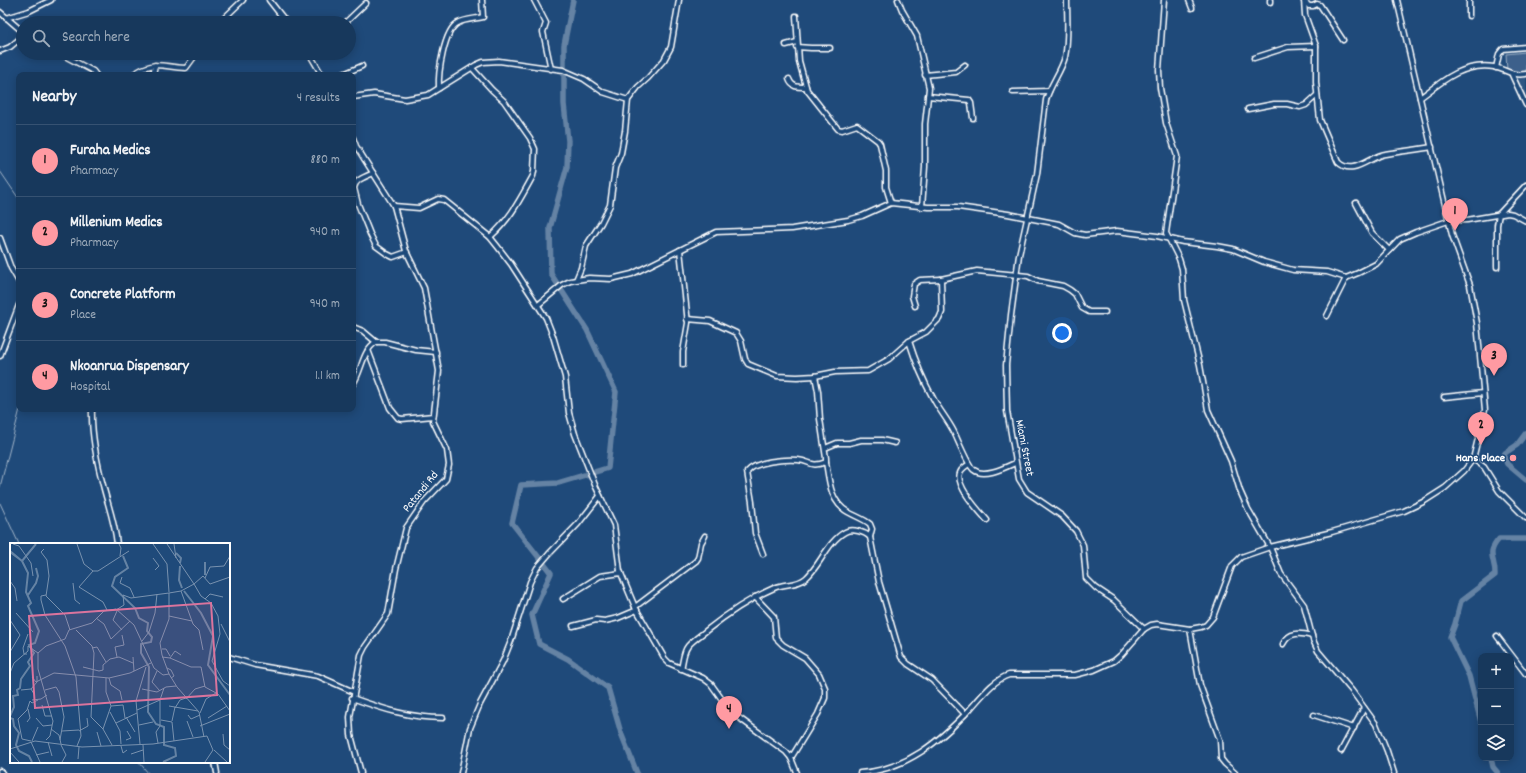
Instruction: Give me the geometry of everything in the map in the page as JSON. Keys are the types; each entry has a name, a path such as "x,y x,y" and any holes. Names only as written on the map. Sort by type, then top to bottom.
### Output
{"street":[{"path":"6,18 29,11 51,0"},
{"path":"226,16 243,0"},
{"path":"269,0 282,16"},
{"path":"439,88 439,71 448,36 458,23 483,16 482,0"},
{"path":"534,0 546,23 543,32 551,69"},
{"path":"576,280 581,268 586,246 598,228 610,205 615,168 621,154 625,131 628,100 668,54 671,47 679,0"},
{"path":"898,0 917,36 925,75 929,85 925,124 925,167 922,207"},
{"name":"Miami Street","path":"1067,0 1067,36 1065,57 1048,91 1044,111 1037,174 1019,255 1006,366 1008,424 1018,480 1030,494 1062,516 1077,533 1083,545 1085,576 1087,581 1110,597 1144,629"},
{"path":"1164,0 1160,88 1166,123 1176,156 1166,229 1168,238 1177,255 1182,269 1184,300 1200,365 1210,415 1231,461 1240,491 1248,509 1270,547 1282,576 1304,605 1312,636 1318,651 1364,708 1378,729 1394,773"},
{"path":"1189,0 1192,8"},
{"path":"1304,0 1305,15 1316,46 1317,96 1321,123 1337,160 1343,166 1360,166 1384,154 1432,147"},
{"path":"1304,0 1309,6 1317,4 1320,5 1343,40"},
{"path":"860,773 872,773 895,766 913,758 938,739 965,714 987,689 1007,676 1074,676 1085,674 1114,661 1144,629 1154,624 1190,629 1201,627 1210,621 1232,566 1241,557 1270,547 1404,512 1445,488 1464,471 1473,459 1485,410 1477,323 1470,285 1456,249 1397,0"},
{"path":"1469,0 1469,16"},
{"path":"353,16 366,3"},
{"path":"0,12 16,26"},
{"path":"796,16 799,61 806,87 812,97 838,129 842,130 857,125 880,143 886,170 886,187 891,203"},
{"path":"0,51 10,47 16,42"},
{"path":"786,45 797,44 811,48 830,48"},
{"path":"1254,58 1288,47 1316,46"},
{"path":"1496,68 1499,54 1503,49 1526,47"},
{"path":"72,60 94,72"},
{"path":"137,72 145,67 155,65 186,68 192,60"},
{"path":"313,60 319,72"},
{"path":"356,97 374,94 409,99 428,95 483,62 499,61 567,72 584,79 605,93 628,100"},
{"path":"154,72 155,65"},
{"path":"925,75 956,72 965,65"},
{"path":"347,72 362,66"},
{"path":"1420,98 1442,80 1455,73 1475,67 1496,68 1512,75 1526,74"},
{"path":"472,68 511,109 530,138 535,149 533,176 513,212 500,228 490,237"},
{"path":"1512,75 1526,105"},
{"path":"789,79 790,83 794,86 806,87"},
{"path":"1013,92 1048,91"},
{"path":"928,96 969,100 971,103 973,118"},
{"path":"1248,109 1274,104 1287,104 1300,108 1317,96"},
{"name":"Patandi Rd","path":"356,146 394,206 407,252 424,288 440,371 433,416 435,427 447,450 450,465 448,476 424,502 406,528 396,569 388,614 363,650 350,712 350,727 361,773"},
{"path":"356,182 373,173"},
{"path":"1497,266 1497,225 1499,214 1526,185"},
{"path":"356,194 370,234 376,246 386,254 394,257 407,252"},
{"path":"394,206 419,208 438,199 444,200 490,237 511,264 546,318 560,359 575,434 600,496 614,525 621,573 636,609 664,659 681,669 703,678 710,684 731,712 786,752 791,758 796,772 791,773"},
{"path":"538,305 562,285 576,280 589,278 611,279 632,274 716,232 792,229 848,220 862,216 891,203 922,207 962,207 1028,217 1059,224 1085,236 1117,231 1217,246 1233,249 1264,262 1293,270 1327,272 1346,278 1376,264 1402,238 1450,221 1467,220 1499,214 1512,214 1526,221"},
{"path":"1356,204 1372,233 1389,250"},
{"path":"0,238 11,268 16,277"},
{"path":"680,250 688,319 683,352 683,365"},
{"path":"915,306 912,296 914,284 920,280 941,279 977,271 1028,276 1038,281 1063,286 1074,294 1084,309 1092,313 1105,312"},
{"path":"1327,316 1346,278"},
{"path":"688,319 710,321 736,333 741,341 745,359 750,365 777,376 815,376 835,372 871,370 889,359 909,341 926,332 941,316 943,300 940,286 941,279"},
{"path":"0,356 16,313"},
{"path":"356,329 363,331 376,342 385,342 416,350 436,352"},
{"path":"909,341 929,390 954,431 973,470 982,472 1000,469 1015,463"},
{"path":"356,379 367,350 376,342"},
{"path":"367,350 390,408 398,418 402,419 433,416"},
{"path":"815,376 826,462 831,488 836,500 843,509 870,524 872,529 870,537 879,582 901,657 908,664 932,680 965,714"},
{"path":"1444,397 1483,393"},
{"path":"92,412 94,444 104,491 111,511 117,543"},
{"path":"825,448 838,443 849,443 861,440 882,440 895,443"},
{"path":"1473,459 1484,467 1499,491 1526,518"},
{"path":"763,554 755,533 752,502 746,475 747,471 756,466 769,462 800,460 813,465 826,462"},
{"path":"969,464 960,472 959,479 969,498 987,520"},
{"path":"461,773 470,728 480,704 506,654 530,582 537,568 578,524 600,496"},
{"path":"681,669 686,649 690,643 724,616 776,587 796,583 805,579 817,566 832,544 846,531 856,531 870,537"},
{"path":"573,626 596,620 608,620 636,609 696,561 701,543 705,536"},
{"path":"563,599 600,576 621,573"},
{"path":"755,598 774,617 776,638 783,645 805,658 821,678 825,688 825,698 820,711 791,758"},
{"path":"1190,629 1200,685 1220,740 1221,759 1235,773"},
{"path":"1283,644 1292,634 1312,636"},
{"path":"1497,636 1526,674"},
{"path":"230,658 255,665 318,676 354,692"},
{"path":"352,698 381,708 409,715 424,718 443,718"},
{"path":"1341,751 1364,708"},
{"path":"1314,716 1354,728"},
{"path":"215,763 217,773"}],"shaded area":[{"path":"1526,52 1526,72 1515,73 1507,70 1506,54"},
{"path":"1526,77 1526,101 1515,78"}],"waterway":[{"path":"573,0 564,45 564,104 568,141 567,167 550,228 551,274 587,330 616,392 608,468 558,483 521,485 512,523 551,573 532,615 539,644 568,659 608,688 621,733 637,773"},
{"path":"0,171 16,195"},
{"path":"0,487 19,412"},
{"path":"1526,433 1517,445 1505,453 1504,457 1507,464 1526,480"},
{"path":"0,503 19,543"},
{"path":"1478,710 1469,676 1450,637 1461,601 1495,575 1492,557 1495,544 1499,539 1526,539"},
{"path":"1492,761 1493,767 1498,773"},
{"path":"140,763 148,773"}],"place":[{"name":"Furaha Medics","path":"1455,231"},
{"name":"Concrete Platform","path":"1494,376"},
{"name":"Millenium Medics","path":"1481,445"},
{"name":"Hans Place","path":"1513,458"},
{"name":"Nkoanrua Dispensary","path":"729,729"}]}
